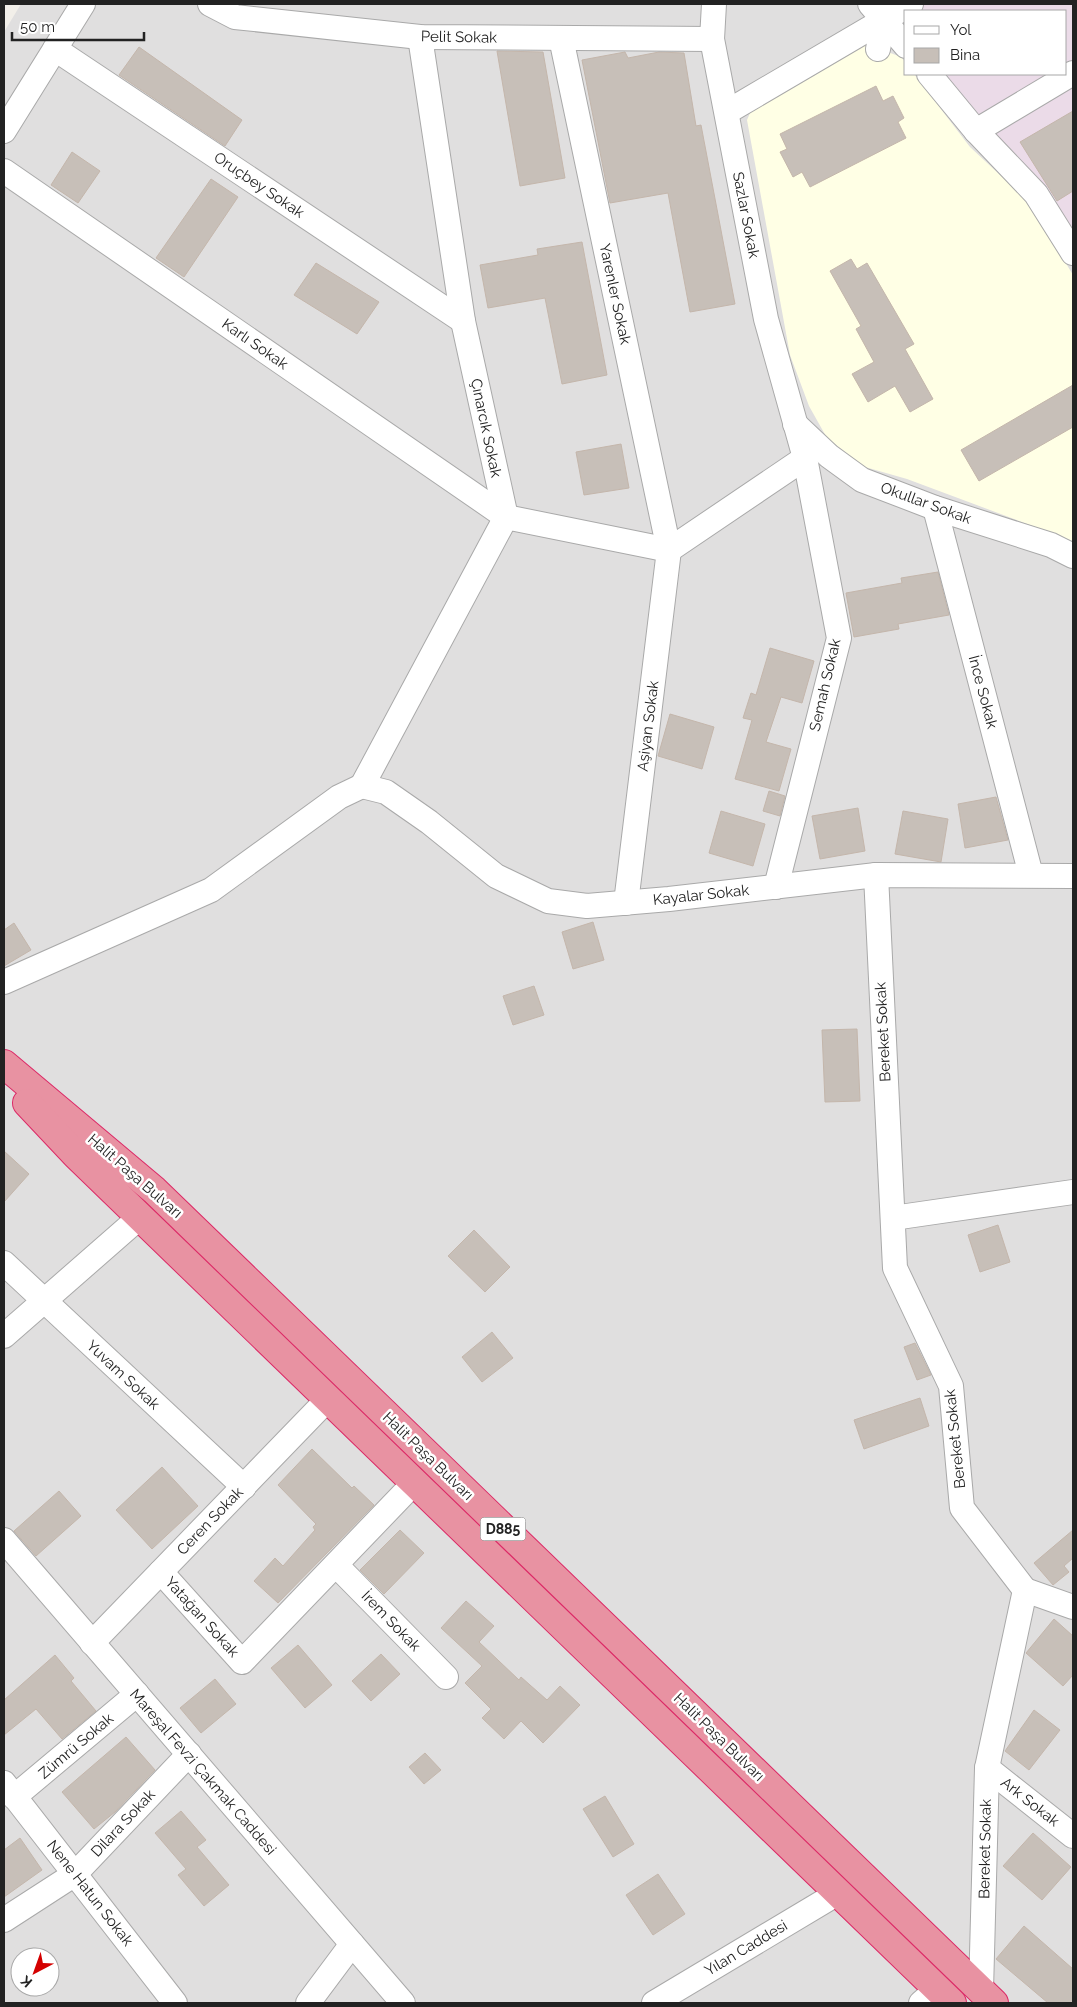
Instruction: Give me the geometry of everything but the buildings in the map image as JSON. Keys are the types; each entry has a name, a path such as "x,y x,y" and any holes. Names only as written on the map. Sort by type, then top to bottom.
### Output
{"highway":[{"name":"Halit Paşa Bulvarı","path":"4,1064 154,1190 988,1997"},
{"name":"Halit Paşa Bulvarı","path":"4,1079 140,1217 838,1893 937,1999"}],"street":[{"path":"4,131 84,4"},
{"name":"Pelit Sokak","path":"210,4 235,17 420,37 712,39"},
{"name":"Sazlar Sokak","path":"714,4 712,39 726,112 770,291 794,423"},
{"path":"726,112 877,11 911,4"},
{"path":"877,11 904,44"},
{"path":"877,11 878,49"},
{"name":"Çınarcık Sokak","path":"420,37 463,322 506,516"},
{"name":"Yarenler Sokak","path":"561,38 669,550"},
{"name":"Oruçbey Sokak","path":"56,49 463,322"},
{"path":"976,131 1073,73"},
{"path":"930,75 976,131 1036,194 1071,246"},
{"name":"Karlı Sokak","path":"4,171 506,516"},
{"name":"Semah Sokak","path":"776,887 838,638 805,458 794,423"},
{"name":"Okullar Sokak","path":"794,423 829,456 862,480 940,501 1051,545 1073,556"},
{"path":"4,982 211,890 339,797 362,786 506,516 669,550 805,458"},
{"name":"İnce Sokak","path":"940,501 1031,876"},
{"name":"Aşiyan Sokak","path":"626,903 669,550"},
{"name":"Kayalar Sokak","path":"362,786 386,792 429,822 496,876 548,901 587,906 876,875 1073,876"},
{"name":"Bereket Sokak","path":"876,875 895,1268 951,1386 962,1508 1025,1590 987,1768 988,1997"},
{"path":"892,1218 1073,1192"},
{"path":"4,1336 140,1217"},
{"name":"Yuvam Sokak","path":"4,1263 244,1487"},
{"name":"Ceren Sokak","path":"92,1643 328,1399"},
{"path":"336,1565 414,1483"},
{"name":"Mareşal Fevzi Çakmak Caddesi","path":"4,1540 403,2003"},
{"name":"Yatağan Sokak","path":"161,1572 242,1662 336,1565"},
{"name":"İrem Sokak","path":"336,1565 446,1677"},
{"path":"1025,1590 1073,1607"},
{"name":"Zümrü Sokak","path":"9,1790 137,1694"},
{"name":"Dilara Sokak","path":"4,1920 75,1874 189,1754"},
{"name":"Ark Sokak","path":"987,1768 1073,1836"},
{"name":"Nene Hatun Sokak","path":"9,1790 175,2003"},
{"name":"Yılan Caddesi","path":"654,2003 838,1893"},
{"path":"308,2003 352,1944"}],"shaded area":[{"path":"21,4 1073,4 1073,2003 4,2003 4,32"},
{"path":"870,4 1073,4 1073,253 930,75 1067,75 1067,10 904,10 904,44"},
{"path":"864,43 901,57 904,61 904,75 915,75 970,147 1029,202 1073,275 1073,541 907,479 865,467 827,438 809,406 790,355 747,120 753,106"}]}
